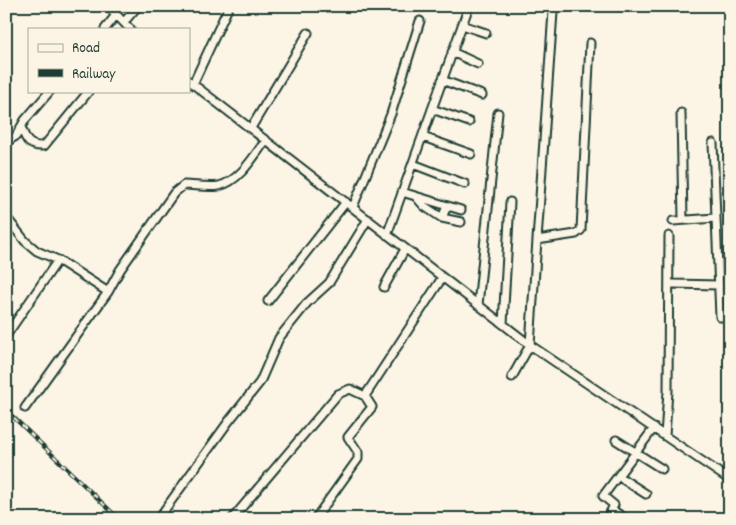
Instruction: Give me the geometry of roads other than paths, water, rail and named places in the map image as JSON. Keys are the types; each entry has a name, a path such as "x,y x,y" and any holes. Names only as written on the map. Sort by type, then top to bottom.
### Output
{"street":[{"path":"108,6 129,28"},
{"path":"124,22 138,6"},
{"path":"228,6 191,82 530,345 729,479"},
{"path":"387,234 469,6"},
{"path":"512,377 530,345 553,12"},
{"path":"106,28 116,15"},
{"path":"353,207 391,114 420,20"},
{"path":"462,25 486,34"},
{"path":"251,128 308,34"},
{"path":"537,240 576,234 581,230 590,43"},
{"path":"452,52 478,64"},
{"path":"442,80 482,95"},
{"path":"6,142 16,136 49,92"},
{"path":"21,127 28,143 34,147 44,146 88,92"},
{"path":"432,109 469,122"},
{"path":"478,305 498,113"},
{"path":"681,113 683,220"},
{"path":"423,136 471,154"},
{"path":"25,408 108,292 120,270 178,188 184,185 212,186 226,183 244,169 266,140"},
{"path":"712,143 720,317 730,317"},
{"path":"413,164 465,184"},
{"path":"402,192 461,210"},
{"path":"417,198 424,206 442,218 461,222"},
{"path":"268,301 346,202"},
{"path":"503,324 510,202"},
{"path":"442,218 447,206"},
{"path":"6,217 25,241 37,251 58,260 108,292"},
{"path":"672,221 716,218"},
{"path":"158,519 228,421 260,382 279,338 307,303 329,283 368,219"},
{"path":"665,436 668,391 669,236"},
{"path":"384,287 405,249"},
{"path":"6,336 58,260"},
{"path":"365,396 442,278"},
{"path":"673,284 719,285"},
{"path":"232,519 338,394 350,389 365,396 372,407 348,437 358,452 358,459 315,519"},
{"path":"607,519 614,505 603,496 654,428"},
{"path":"616,440 662,469"},
{"path":"618,476 646,494"},
{"path":"612,510 626,519"}],"railway":[{"path":"6,410 119,519"}]}
